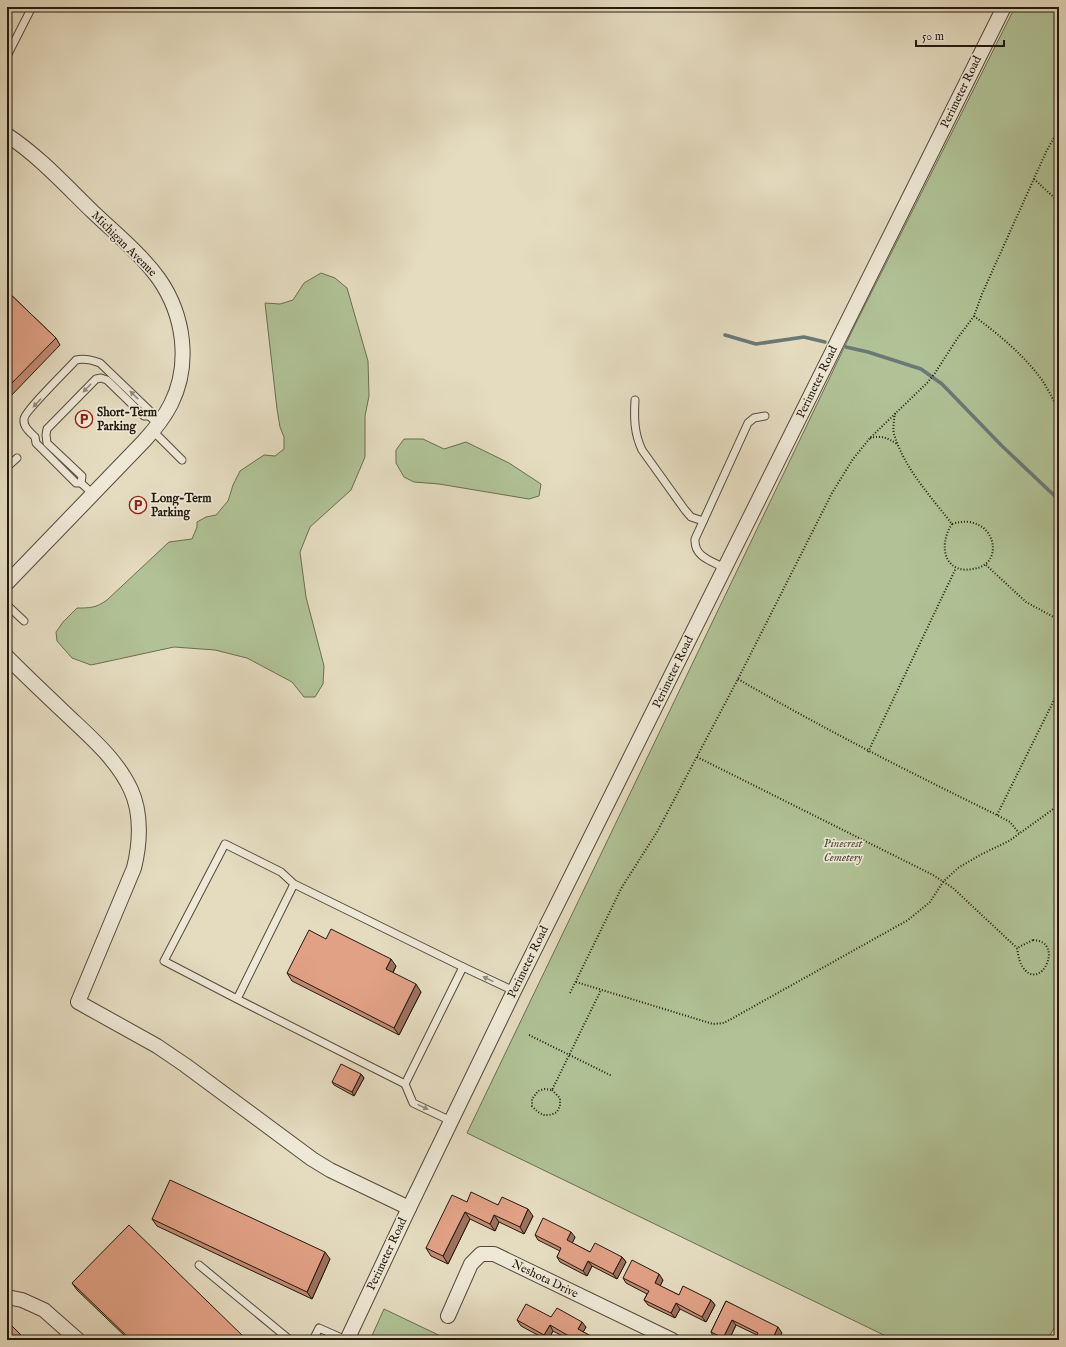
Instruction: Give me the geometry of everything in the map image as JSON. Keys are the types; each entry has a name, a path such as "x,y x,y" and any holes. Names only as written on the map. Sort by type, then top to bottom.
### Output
{"street":[{"name":"Perimeter Road","path":"346,1340 450,1121 1004,7"},
{"name":"Michigan Avenue","path":"7,135 50,170 136,253 159,279 175,308 180,324 183,354 176,393 167,412 154,424 93,494 7,582"},
{"path":"7,658 92,738 117,766 132,791 137,811 139,849 134,868 78,1002 163,1050 312,1159 330,1170 409,1208"},
{"name":"Neshota Drive","path":"448,1316 471,1264 480,1254 494,1254 672,1340"},
{"path":"7,1298 22,1300 44,1310 78,1340"}],"lane":[{"path":"7,56 32,7"},
{"path":"93,494 81,483 76,483 36,443 35,437 26,428 24,420 25,415 76,360 81,359 100,363 149,410 154,424"},
{"path":"81,483 82,476 47,443 46,435 47,429 96,379 102,378 106,380 154,424 182,460"},
{"path":"635,400 634,424 637,440 642,450 685,510 691,517 702,521"},
{"path":"725,568 698,553 694,546 695,539 748,423 754,418 765,416"},
{"path":"7,467 16,458"},
{"path":"7,605 24,621"},
{"path":"450,1121 413,1103 405,1084 164,961 225,844 281,872 294,884 514,992"},
{"path":"237,999 294,884"},
{"path":"405,1084 463,967"},
{"path":"199,1265 290,1340"},
{"path":"313,1340 319,1328 346,1340"}],"path":[{"path":"570,993 622,887 657,832 738,679 832,493 853,459 870,438 928,382 953,344 974,316 982,294 1046,152 1059,131"},
{"path":"1034,179 1059,202"},
{"path":"974,316 1021,356 1042,380 1059,410"},
{"path":"895,413 893,423 894,436 898,445 921,483 952,524"},
{"path":"870,438 879,436 891,439 898,445"},
{"path":"970,522 979,525 987,532 992,540 993,550 986,565 978,569 965,570 956,568 949,561 944,550 944,541 952,524 970,522"},
{"path":"986,565 1026,602 1059,620"},
{"path":"868,752 956,568"},
{"path":"738,679 868,752 1010,822 1019,833"},
{"path":"997,815 1059,690"},
{"path":"697,756 934,875 953,888 1017,948 1023,968 1028,972 1037,975 1048,969"},
{"path":"576,982 712,1024 724,1023 908,920 930,902 943,882 958,868 1009,841 1059,805"},
{"path":"1017,948 1033,940 1042,940 1046,942"},
{"path":"552,1090 601,990"},
{"path":"528,1035 612,1076"},
{"path":"545,1089 552,1090 560,1098 560,1106 557,1112 544,1116 537,1112 532,1106 532,1099 538,1091 545,1089"}],"green space":[{"name":"Pinecrest Cemetery","path":"1015,7 1059,7 1059,1320 1047,1340 894,1340 467,1133 855,325"},
{"path":"321,273 335,278 347,288 368,361 369,396 365,416 365,457 351,490 310,527 300,552 306,597 324,666 323,684 315,697 304,697 292,682 247,658 215,650 174,647 91,665 72,658 57,641 56,632 63,622 77,608 93,607 100,605 107,600 169,542 192,539 197,527 197,522 206,517 216,515 228,501 233,485 240,471 264,455 275,456 284,449 284,437 280,427 277,409 265,303 280,304 293,300 304,283"},
{"path":"404,439 423,439 444,449 466,442 509,463 541,484 539,496 529,499 439,484 414,482 404,477 396,463 396,450"},
{"path":"384,1309 449,1340 370,1340"}],"building":[{"path":"7,291 56,338 7,388"},
{"path":"331,929 391,959 386,969 416,984 394,1028 287,973 309,930 326,939"},
{"path":"341,1064 361,1074 352,1092 332,1082"},
{"path":"170,1180 325,1252 307,1292 152,1219"},
{"path":"471,1192 498,1205 502,1197 528,1209 520,1227 494,1215 490,1224 465,1212 443,1256 426,1248 452,1195 467,1202"},
{"path":"543,1218 571,1232 567,1240 590,1252 595,1243 622,1257 613,1274 588,1261 583,1271 557,1257 561,1248 535,1235"},
{"path":"129,1225 247,1340 131,1340 72,1283"},
{"path":"632,1260 659,1274 655,1283 679,1295 683,1286 711,1300 702,1317 676,1303 671,1313 644,1300 649,1291 623,1278"},
{"path":"726,1301 778,1327 772,1340 754,1340 758,1333 732,1320 723,1338 711,1332"},
{"path":"526,1304 551,1317 557,1308 582,1322 578,1329 598,1340 573,1340 574,1339 550,1325 544,1335 517,1320"},
{"path":"11,1325 26,1340 7,1340 7,1329"},
{"path":"805,1335 814,1340 802,1340"}],"waterway":[{"path":"725,335 756,344 804,337 825,342"},
{"path":"846,347 868,352 921,369 942,384 1001,445 1059,500"}],"place":[{"name":"Short-Term Parking","path":"84,419"},
{"name":"Long-Term Parking","path":"138,505"}]}
